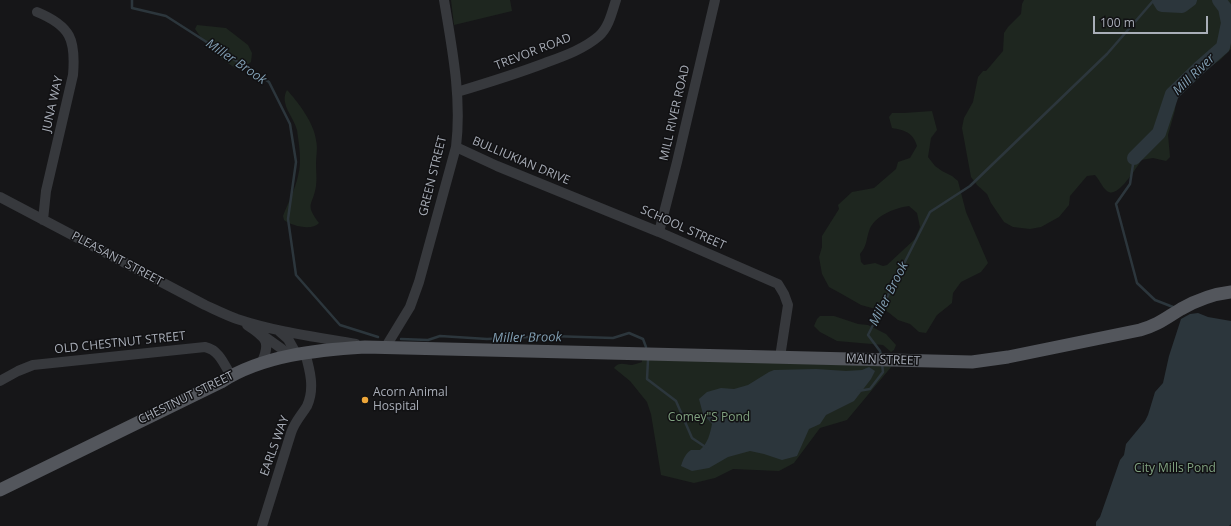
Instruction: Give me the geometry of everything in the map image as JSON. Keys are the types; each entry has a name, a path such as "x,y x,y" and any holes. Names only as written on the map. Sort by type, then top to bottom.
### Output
{"main road":[{"name":"MAIN STREET","path":"385,348 964,362 988,360 1149,328 1159,324 1199,301 1211,296 1231,292"},
{"name":"CHESTNUT STREET","path":"0,490 231,376 261,364 296,355 321,351 365,347 385,348"}],"street":[{"name":"GREEN STREET","path":"385,348 410,307 419,282 456,147 459,126 457,92 444,0"},
{"name":"TREVOR ROAD","path":"457,92 517,74 564,56 590,43 604,30 616,0"},
{"name":"MILL RIVER ROAD","path":"659,232 715,0"},
{"name":"JUNA WAY","path":"37,12 52,18 69,36 74,46 75,58 73,75 46,191 43,220"},
{"name":"BULLIUKIAN DRIVE","path":"456,147 497,166 577,198"},
{"name":"PLEASANT STREET","path":"0,197 205,305 235,318 278,330 365,347"},
{"name":"SCHOOL STREET","path":"577,198 778,284 788,305 780,357"},
{"name":"PLEASANT STREET","path":"235,318 273,341 282,349 296,355"},
{"path":"278,330 288,339 296,355"},
{"path":"259,333 264,338 267,348 261,364"},
{"name":"OLD CHESTNUT STREET","path":"0,381 33,365 205,346 216,352 231,376"},
{"name":"EARLS WAY","path":"262,526 291,433 295,422 307,405 312,388 310,370 296,355"}],"green space":[{"path":"451,0 510,0 512,11 454,25"},
{"path":"1024,0 1231,0 1231,49 1220,60 1177,90 1175,110 1168,135 1170,157 1166,161 1153,158 1141,160 1124,184 1120,188 1111,192 1105,189 1095,175 1087,176 1070,196 1069,205 1059,217 1041,227 1030,229 1013,227 1004,222 991,203 987,194 971,177 962,128 964,118 973,102 978,77 983,71 986,71 1003,51 1004,33 1021,14"},
{"path":"197,25 226,28 248,45 252,53 251,62 247,65 235,68 229,64 213,51 204,41 195,29"},
{"path":"287,90 309,120 315,133 317,143 316,183 311,208 319,223 312,227 302,227 292,224 284,220 283,216 295,186 300,165 297,130 285,100"},
{"path":"932,111 937,130 931,138 928,157 935,166 958,181 966,212 988,263 981,272 961,282 953,293 952,303 937,315 926,333 919,332 910,324 898,320 883,308 872,308 861,305 829,287 822,274 819,257 822,247 822,236 839,209 838,205 852,192 874,188 896,169 898,162 910,158 917,146 915,141 908,132 892,128 889,117 892,113","holes":["909,206 917,213 920,227 915,239 887,265 883,266 875,263 864,265 861,262 860,254 865,246 869,231 875,221 885,214 903,207"]},
{"path":"820,316 834,316 858,324 868,325 886,334 896,345 894,350 891,352 883,345 837,341 820,332 814,326"},
{"name":"Comey\"S Pond","path":"642,359 892,366 847,420 820,428 794,463 779,471 733,469 715,478 694,483 661,475 651,414 647,402 630,381 614,368 620,364 632,365 639,363 642,362"}],"shaded area":[{"name":"City Mills Pond","path":"1198,313 1208,317 1231,321 1231,524 1229,526 1096,526 1096,522 1100,517 1120,460 1124,455 1126,444 1145,421 1155,392 1163,383 1169,356 1181,319 1190,314"},
{"path":"869,367 875,371 871,379 854,401 826,415 820,424 809,429 797,456 782,460 750,451 728,457 709,468 692,471 681,466 687,453 691,450 700,450 707,441 712,424 703,414 699,399 707,392 721,388 734,389 748,385 774,370 816,369 846,371 862,370"}],"waterway":[{"name":"Miller Brook","path":"132,0 132,8 166,16 269,82 290,124 296,162 288,219 296,275 340,325 378,337"},
{"name":"Miller Brook","path":"881,355 880,351 868,335 930,212 970,186 1107,54 1154,0"},
{"name":"Mill River","path":"1159,0 1162,5 1182,6 1190,0"},
{"name":"Mill River","path":"1134,158 1159,133 1172,94 1223,47 1228,23 1225,8 1219,0"},
{"name":"Mill River","path":"1134,158 1130,184 1116,204 1137,283 1155,300 1173,307"},
{"name":"Miller Brook","path":"401,339 428,340 440,336 487,339 551,336 613,338 629,333 643,339 646,347"},
{"name":"Miller Brook","path":"648,360 647,379 676,401 692,438 707,448"},
{"name":"Miller Brook","path":"858,391 870,389 883,372 882,364"}],"place":[{"name":"Acorn Animal Hospital","path":"365,400"}]}
